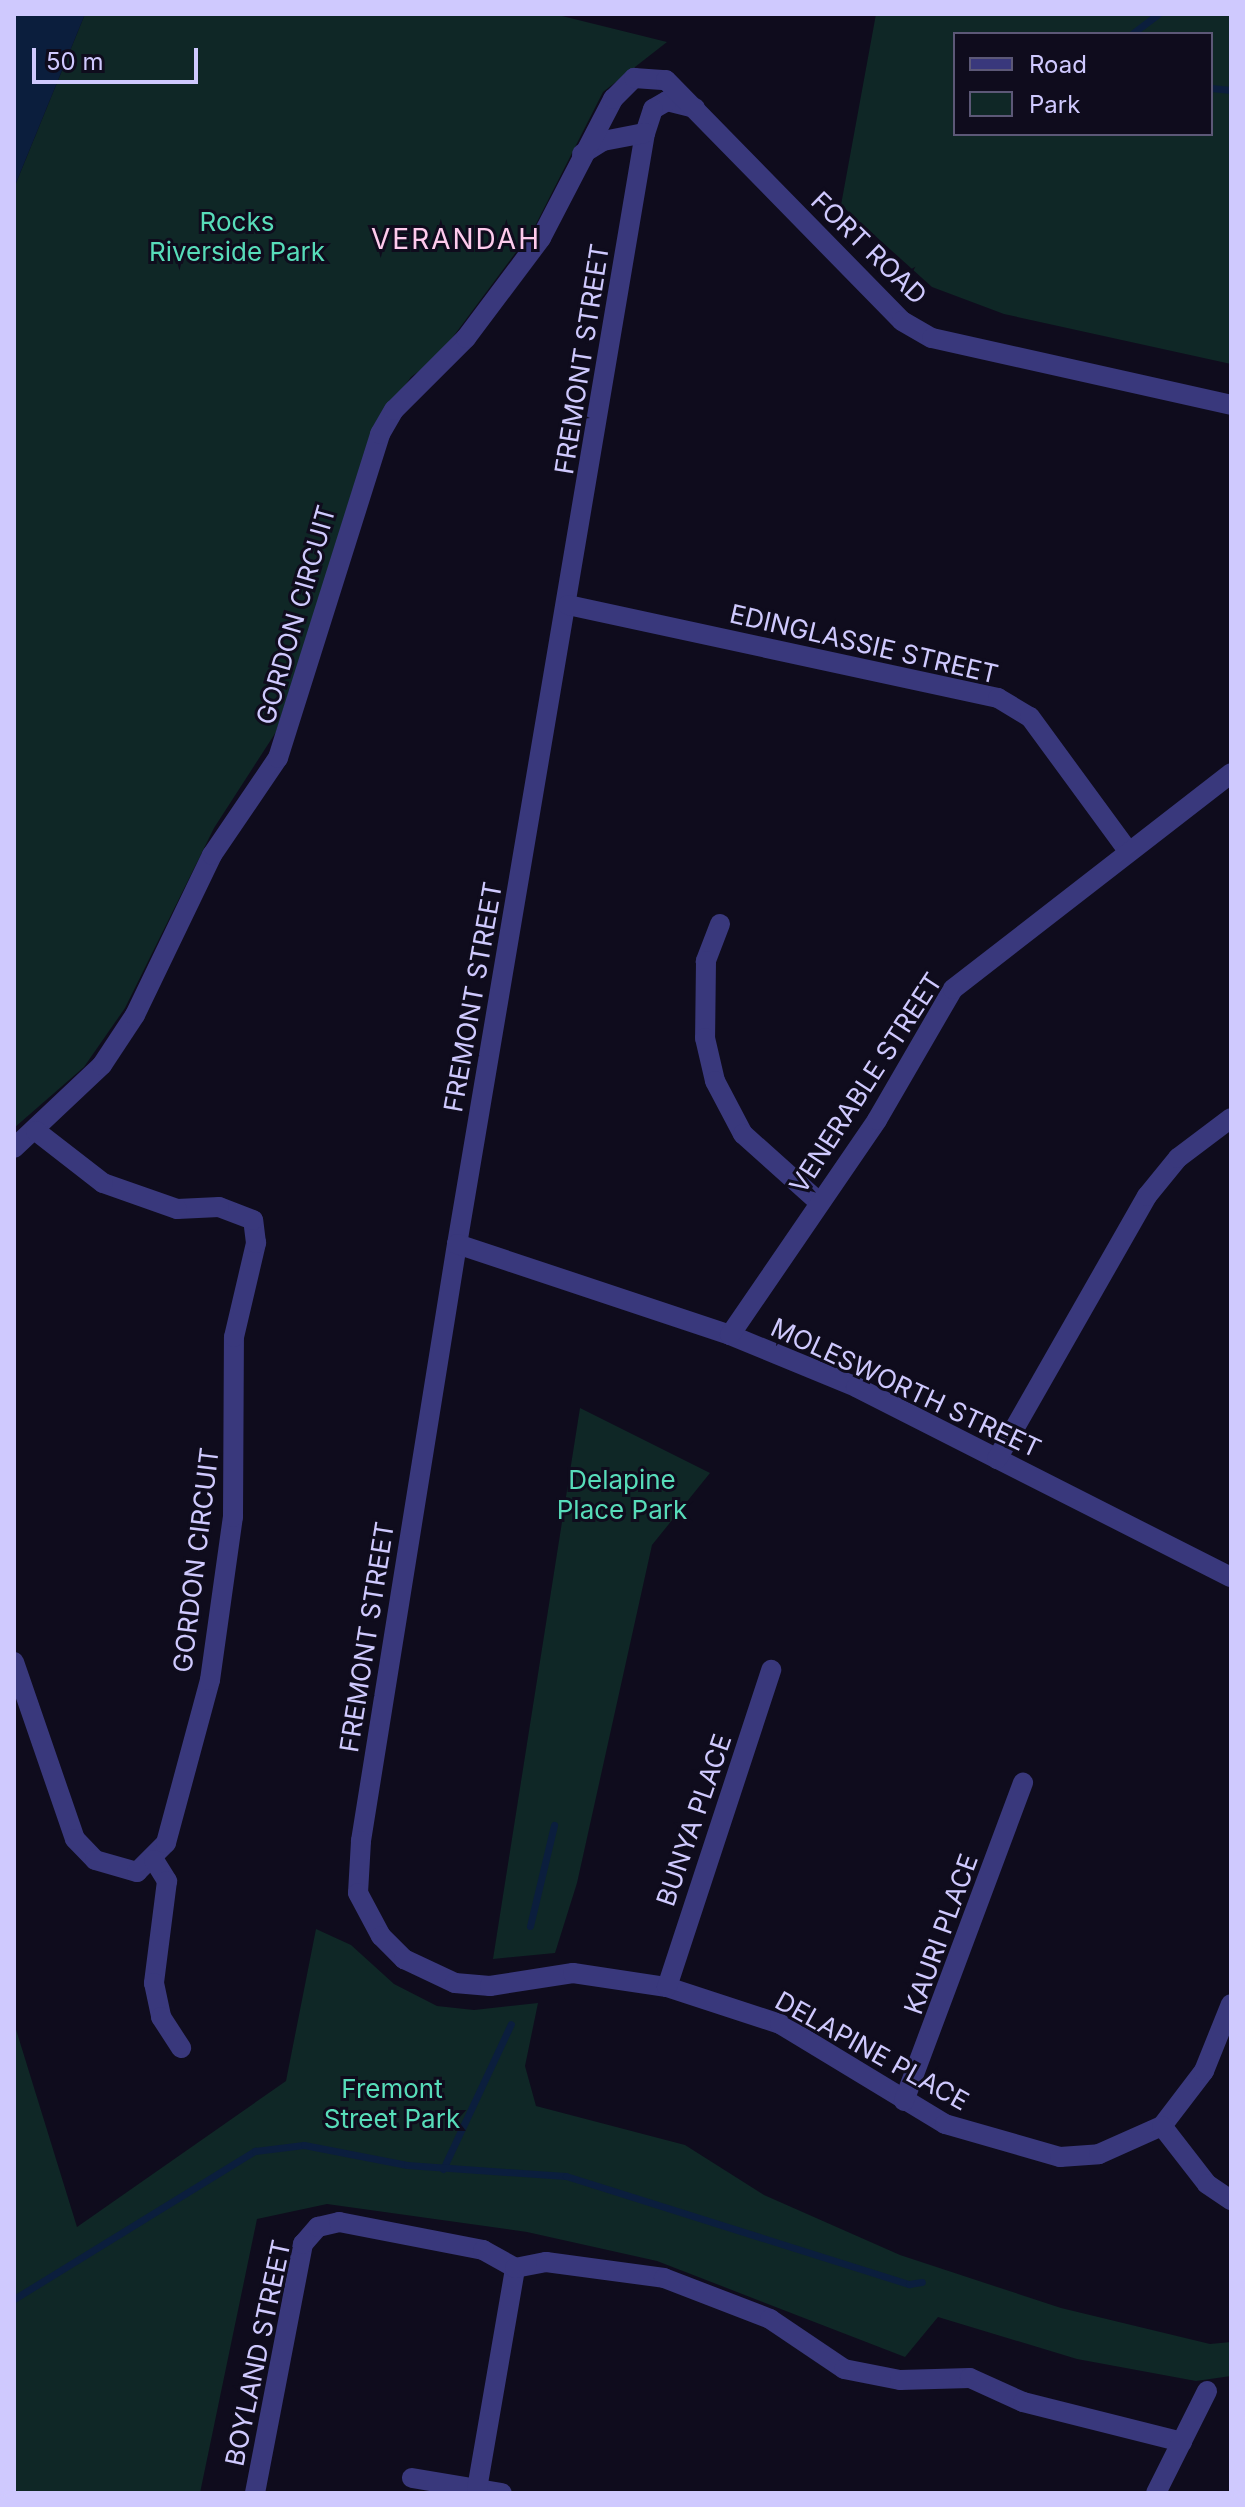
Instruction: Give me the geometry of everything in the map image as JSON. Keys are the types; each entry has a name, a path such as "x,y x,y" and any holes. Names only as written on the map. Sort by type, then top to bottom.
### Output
{"street":[{"name":"GORDON CIRCUIT","path":"14,1148 36,1131 102,1065 135,1015 212,855 290,736 380,434 394,410 466,338 541,238 580,155 613,99 634,78 666,80 695,108"},
{"name":"FREMONT STREET","path":"381,1936 358,1893 361,1841 457,1244 568,605 645,133 653,109 667,101 695,108"},
{"name":"FORT ROAD","path":"695,108 866,286 922,332 976,352 1231,405"},
{"path":"580,155 603,141 645,133"},
{"name":"EDINGLASSIE STREET","path":"568,605 998,698 1030,717 1128,851"},
{"name":"VENERABLE STREET","path":"730,1335 820,1203 953,989 1231,773"},
{"path":"720,924 706,961 705,1038 715,1081 743,1134 820,1203"},
{"path":"997,1459 1147,1196 1178,1158 1231,1118"},
{"name":"GORDON CIRCUIT","path":"36,1131 103,1183 177,1209 219,1207 253,1220 256,1243 234,1337 233,1517 210,1680 166,1843 154,1860"},
{"name":"MOLESWORTH STREET","path":"457,1244 730,1335 856,1387 1231,1577"},
{"path":"14,1662 75,1839 115,1871 137,1872 154,1860 167,1881 154,1983 161,2017 181,2048"},
{"name":"BUNYA PLACE","path":"667,1987 771,1670"},
{"name":"KAURI PLACE","path":"904,2101 1023,1782"},
{"name":"DELAPINE PLACE","path":"381,1936 412,1964 455,1983 490,1986 573,1973 667,1987 780,2024 945,2124 1060,2157 1099,2154 1162,2126 1204,2071 1231,2004"},
{"path":"1162,2126 1198,2175 1231,2200"},
{"name":"BOYLAND STREET","path":"255,2493 303,2244 318,2227 339,2222 483,2250 515,2268"},
{"path":"477,2489 515,2268 546,2262 664,2278 770,2319 844,2369 900,2380 970,2378 1023,2402 1182,2442"},
{"path":"1156,2493 1207,2391"},
{"path":"412,2478 502,2493"}],"green space":[{"name":"Rocks Riverside Park","path":"85,14 554,14 667,42 603,92 534,228 438,357 411,377 373,430 276,732 214,828 125,1008 84,1067 14,1128 14,188"},
{"path":"876,14 1231,14 1231,364 1004,314 932,287 841,205"},
{"name":"Delapine Place Park","path":"580,1408 710,1473 652,1545 577,1883 555,1953 493,1959"},
{"name":"Fremont Street Park","path":"316,1929 351,1945 394,1984 437,2006 474,2010 538,2003 525,2066 536,2106 685,2145 764,2195 900,2255 1061,2308 1210,2344 1231,2342 1231,2376 1196,2381 1077,2359 938,2317 905,2357 657,2261 527,2232 327,2204 257,2219 200,2493 14,2493 14,2023 77,2227 286,2081"}],"water":[{"path":"14,14 85,14 14,188"}],"waterway":[{"path":"1134,32 1158,14"},
{"path":"1213,88 1231,90"},
{"path":"530,1926 554,1825"},
{"path":"443,2169 511,2024"},
{"path":"14,2299 255,2151 304,2145 407,2165 566,2176 909,2284 922,2282"}],"district":[{"name":"VERANDAH","path":"456,239"}]}
